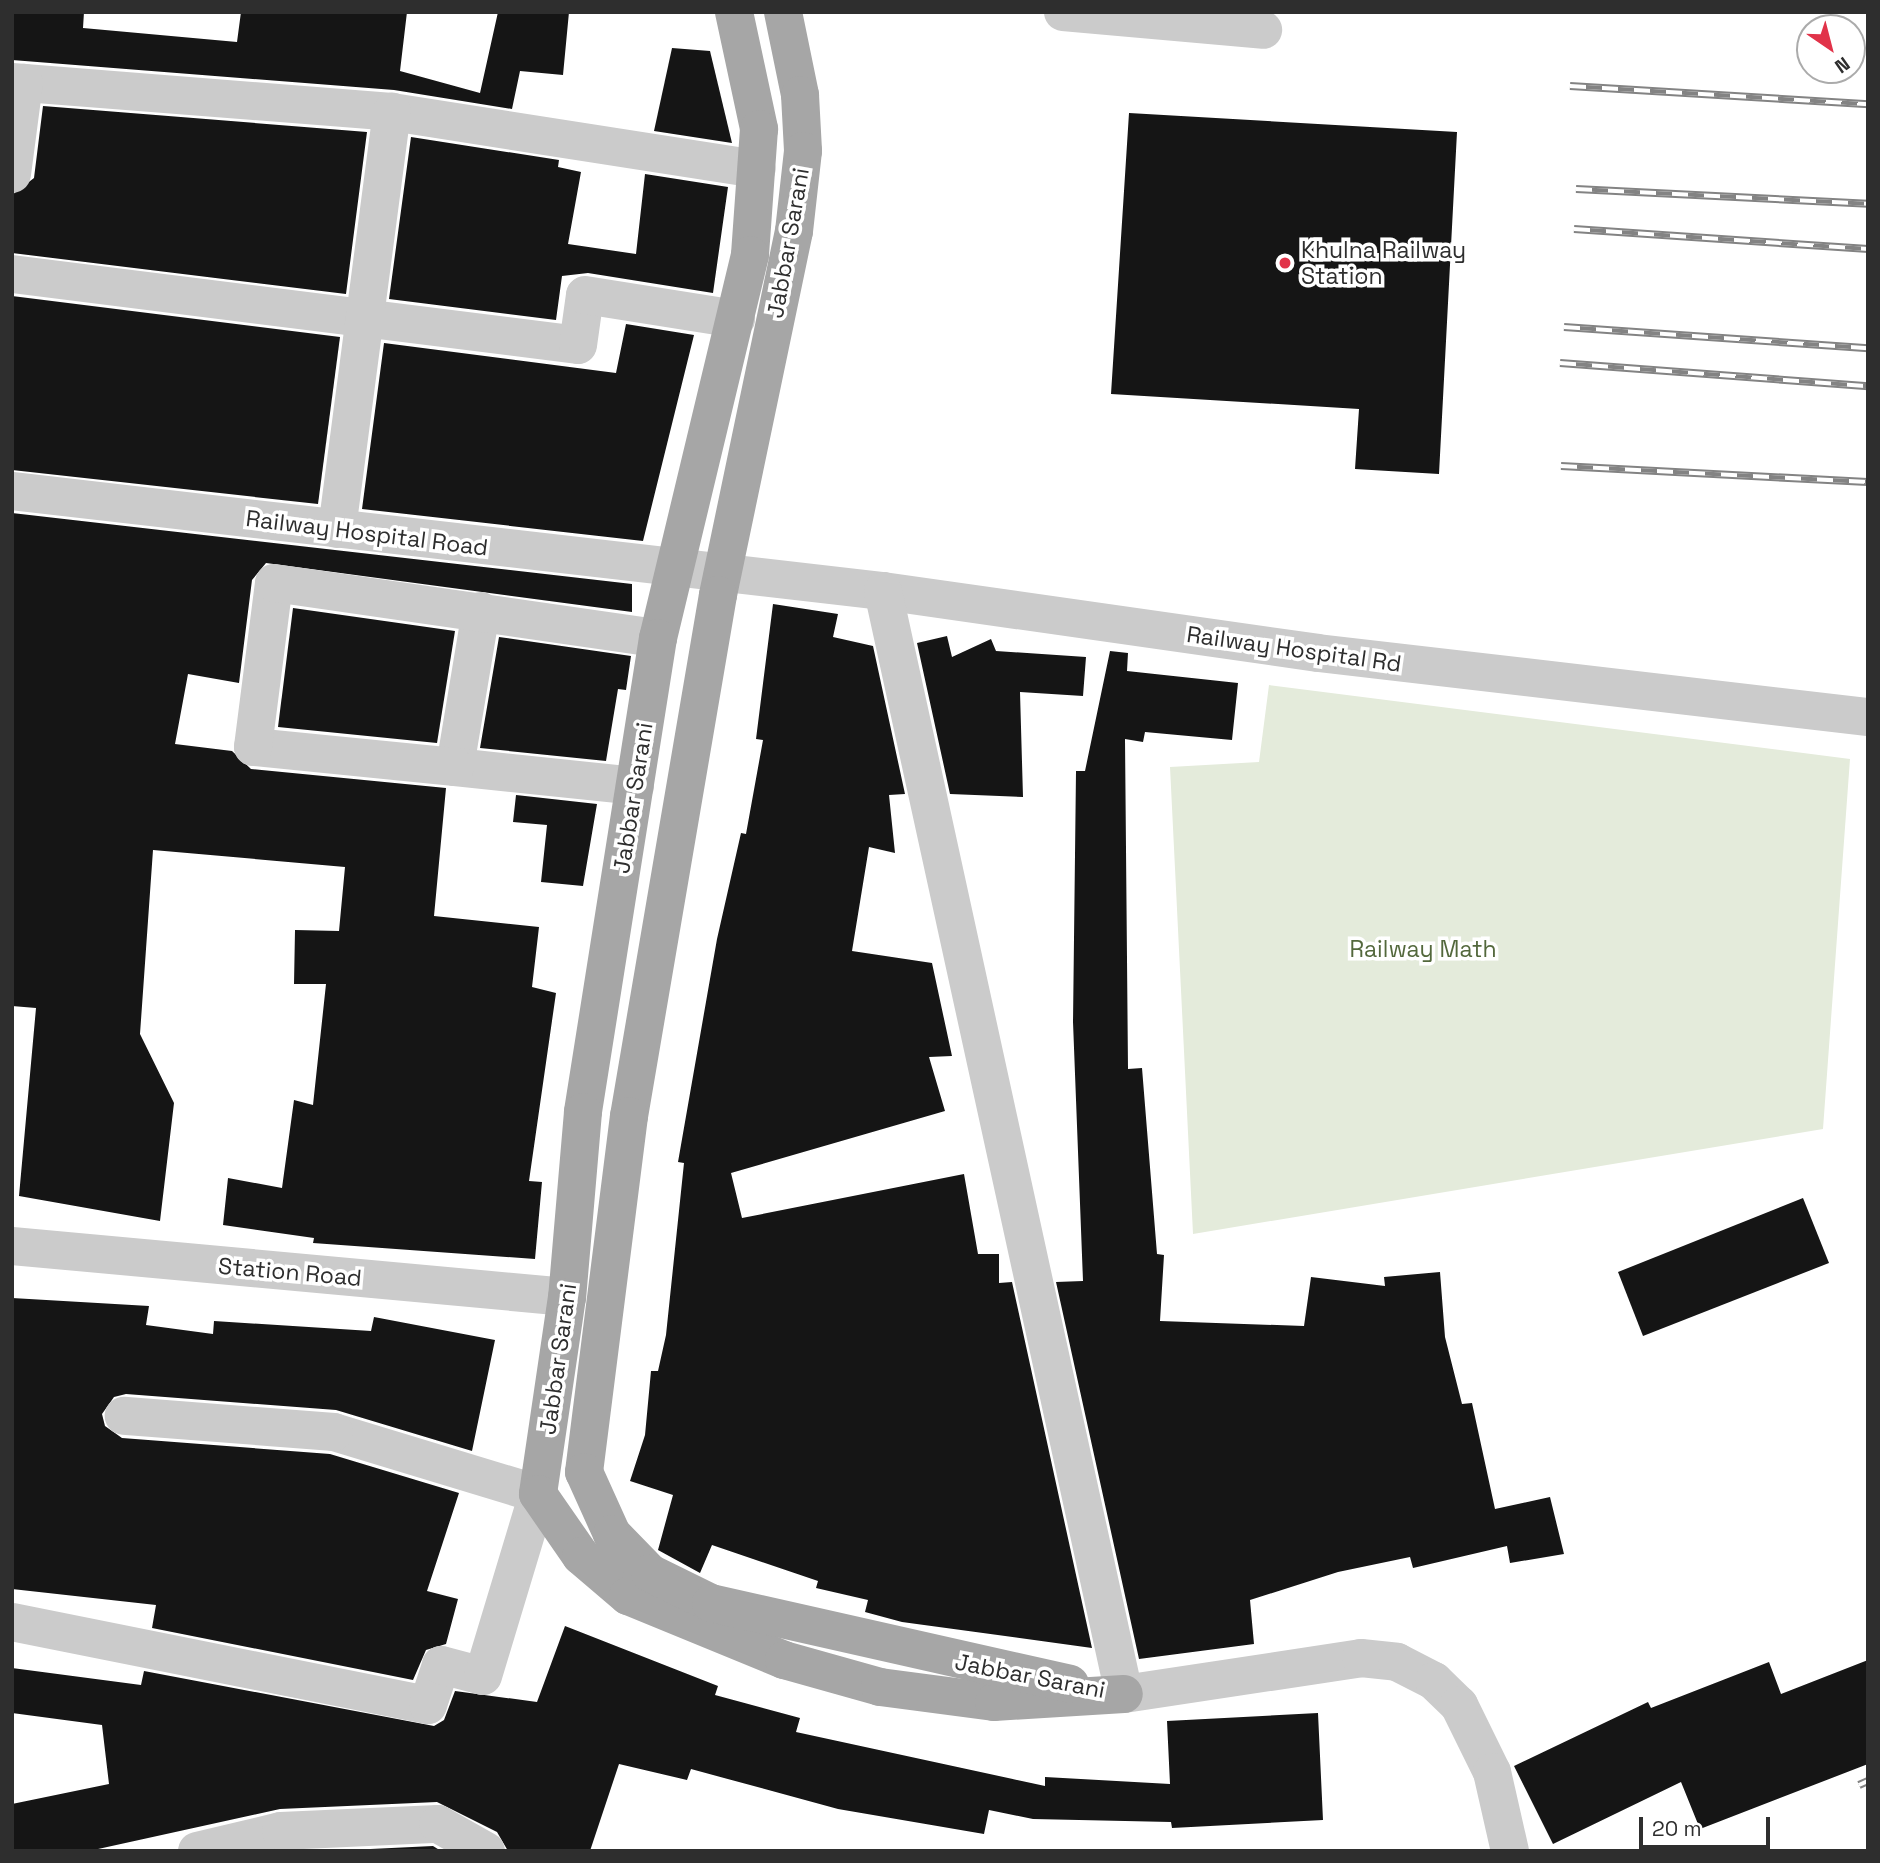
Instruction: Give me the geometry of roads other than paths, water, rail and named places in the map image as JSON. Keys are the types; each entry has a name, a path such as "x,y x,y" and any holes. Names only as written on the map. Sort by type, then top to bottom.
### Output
{"main road":[{"name":"Jabbar Sarani","path":"734,12 759,129 757,169 736,319 658,638 583,1112 568,1297 538,1493 581,1556 628,1596 784,1660 880,1687 994,1702 1124,1695"},
{"name":"Jabbar Sarani","path":"783,12 800,95 797,205 721,576 629,1116 584,1472 612,1534 650,1573 711,1603 889,1648 1124,1695"}],"street":[{"path":"1063,12 1263,30"},
{"path":"12,174 18,83 392,112 757,169"},
{"path":"337,529 367,318 392,112"},
{"path":"12,274 578,345 585,295 736,319"},
{"name":"Railway Hospital Road","path":"12,491 721,576"},
{"name":"Railway Hospital Rd","path":"721,576 883,591 1332,655 1868,717"},
{"path":"635,786 253,747 274,583 658,638"},
{"path":"883,591 1124,1695 1361,1658 1397,1662 1434,1681 1459,1705 1492,1772 1510,1851"},
{"path":"455,767 481,611"},
{"name":"Station Road","path":"12,1247 568,1297"},
{"path":"12,1622 428,1705 441,1665 483,1676 538,1493 334,1432 124,1416"},
{"path":"197,1851 281,1831 438,1824 486,1851"}],"railway":[{"path":"1570,86 1868,104"},
{"path":"1576,189 1868,204"},
{"path":"1574,229 1868,249"},
{"path":"1564,327 1868,348"},
{"path":"1560,363 1868,386"},
{"path":"1561,466 1868,482"},
{"path":"1859,1785 1868,1781"}],"place":[{"name":"Khulna Railway Station","path":"1285,263"}],"park label":[{"name":"Railway Math","path":"1423,949"}]}
